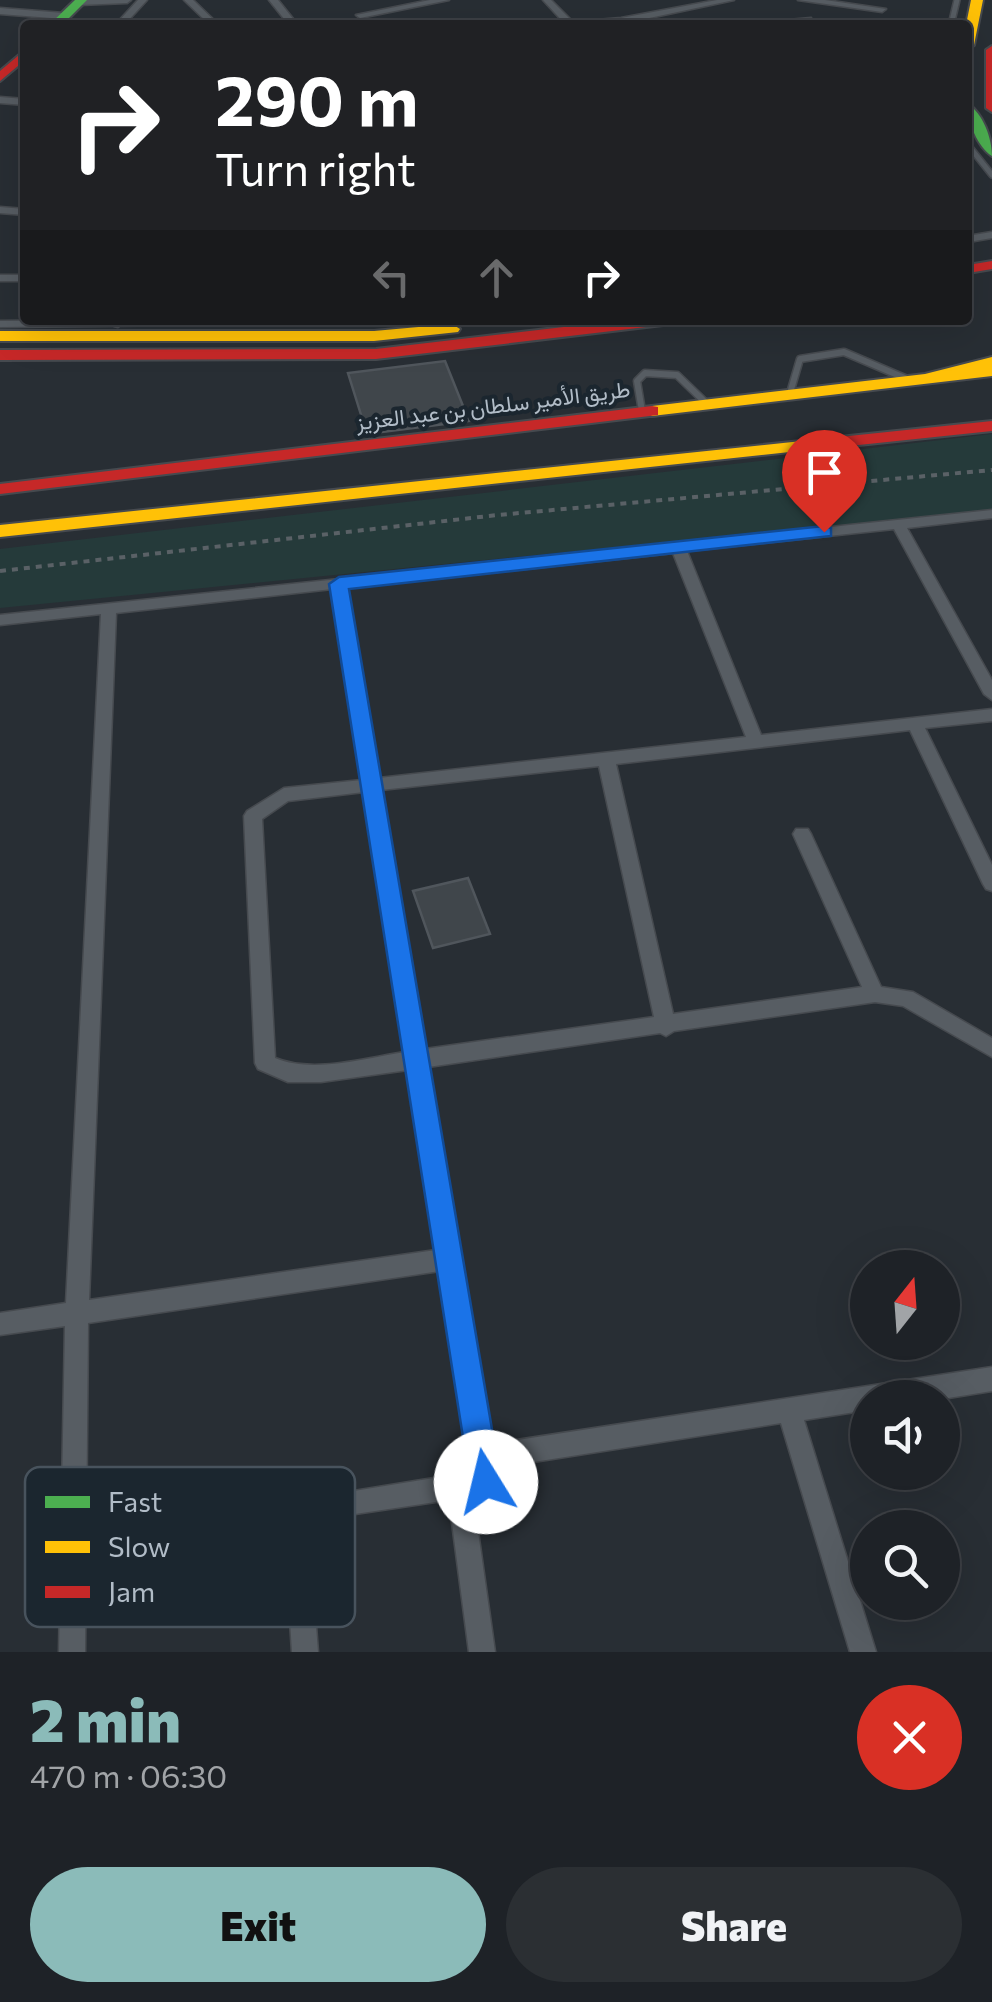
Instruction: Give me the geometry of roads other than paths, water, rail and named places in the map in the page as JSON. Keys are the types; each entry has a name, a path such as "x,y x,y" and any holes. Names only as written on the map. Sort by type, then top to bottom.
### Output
{"main road":[{"path":"972,25 977,0"},
{"path":"992,50 992,108"},
{"path":"0,336 374,336 444,325"},
{"path":"0,354 376,354 621,325"},
{"path":"913,378 992,362"},
{"name":"طريق الأمير سلطان بن عبد العزيز","path":"0,489 992,371"},
{"path":"567,421 750,410 992,384"},
{"path":"566,470 740,439 992,411"},
{"path":"0,532 992,426"}],"street":[{"path":"0,11 70,11 126,0"},
{"path":"124,20 143,0"},
{"path":"188,0 210,20"},
{"path":"272,0 290,20"},
{"path":"365,20 356,11 445,0"},
{"path":"548,0 565,20"},
{"path":"634,20 730,0"},
{"path":"802,0 883,4"},
{"path":"0,620 992,514"},
{"path":"898,524 992,694"},
{"path":"678,548 756,742"},
{"path":"339,584 486,1482 355,1502"},
{"path":"75,1467 77,1312 109,608"},
{"path":"992,715 284,795 253,816 265,1063 288,1073 418,1061 874,994 906,998 992,1048"},
{"path":"914,724 992,884"},
{"path":"606,758 666,1027"},
{"path":"802,834 874,994"},
{"path":"0,1324 450,1258"},
{"path":"960,1384 992,1379"},
{"path":"482,1458 850,1401"},
{"path":"790,1410 863,1652"},
{"path":"459,1486 482,1652"},
{"path":"72,1627 72,1652"},
{"path":"303,1627 305,1652"}],"lane":[{"path":"977,143 992,174"},
{"path":"790,393 800,359 834,351 913,378"},
{"path":"642,411 637,381 645,373 676,375 706,404"}]}
